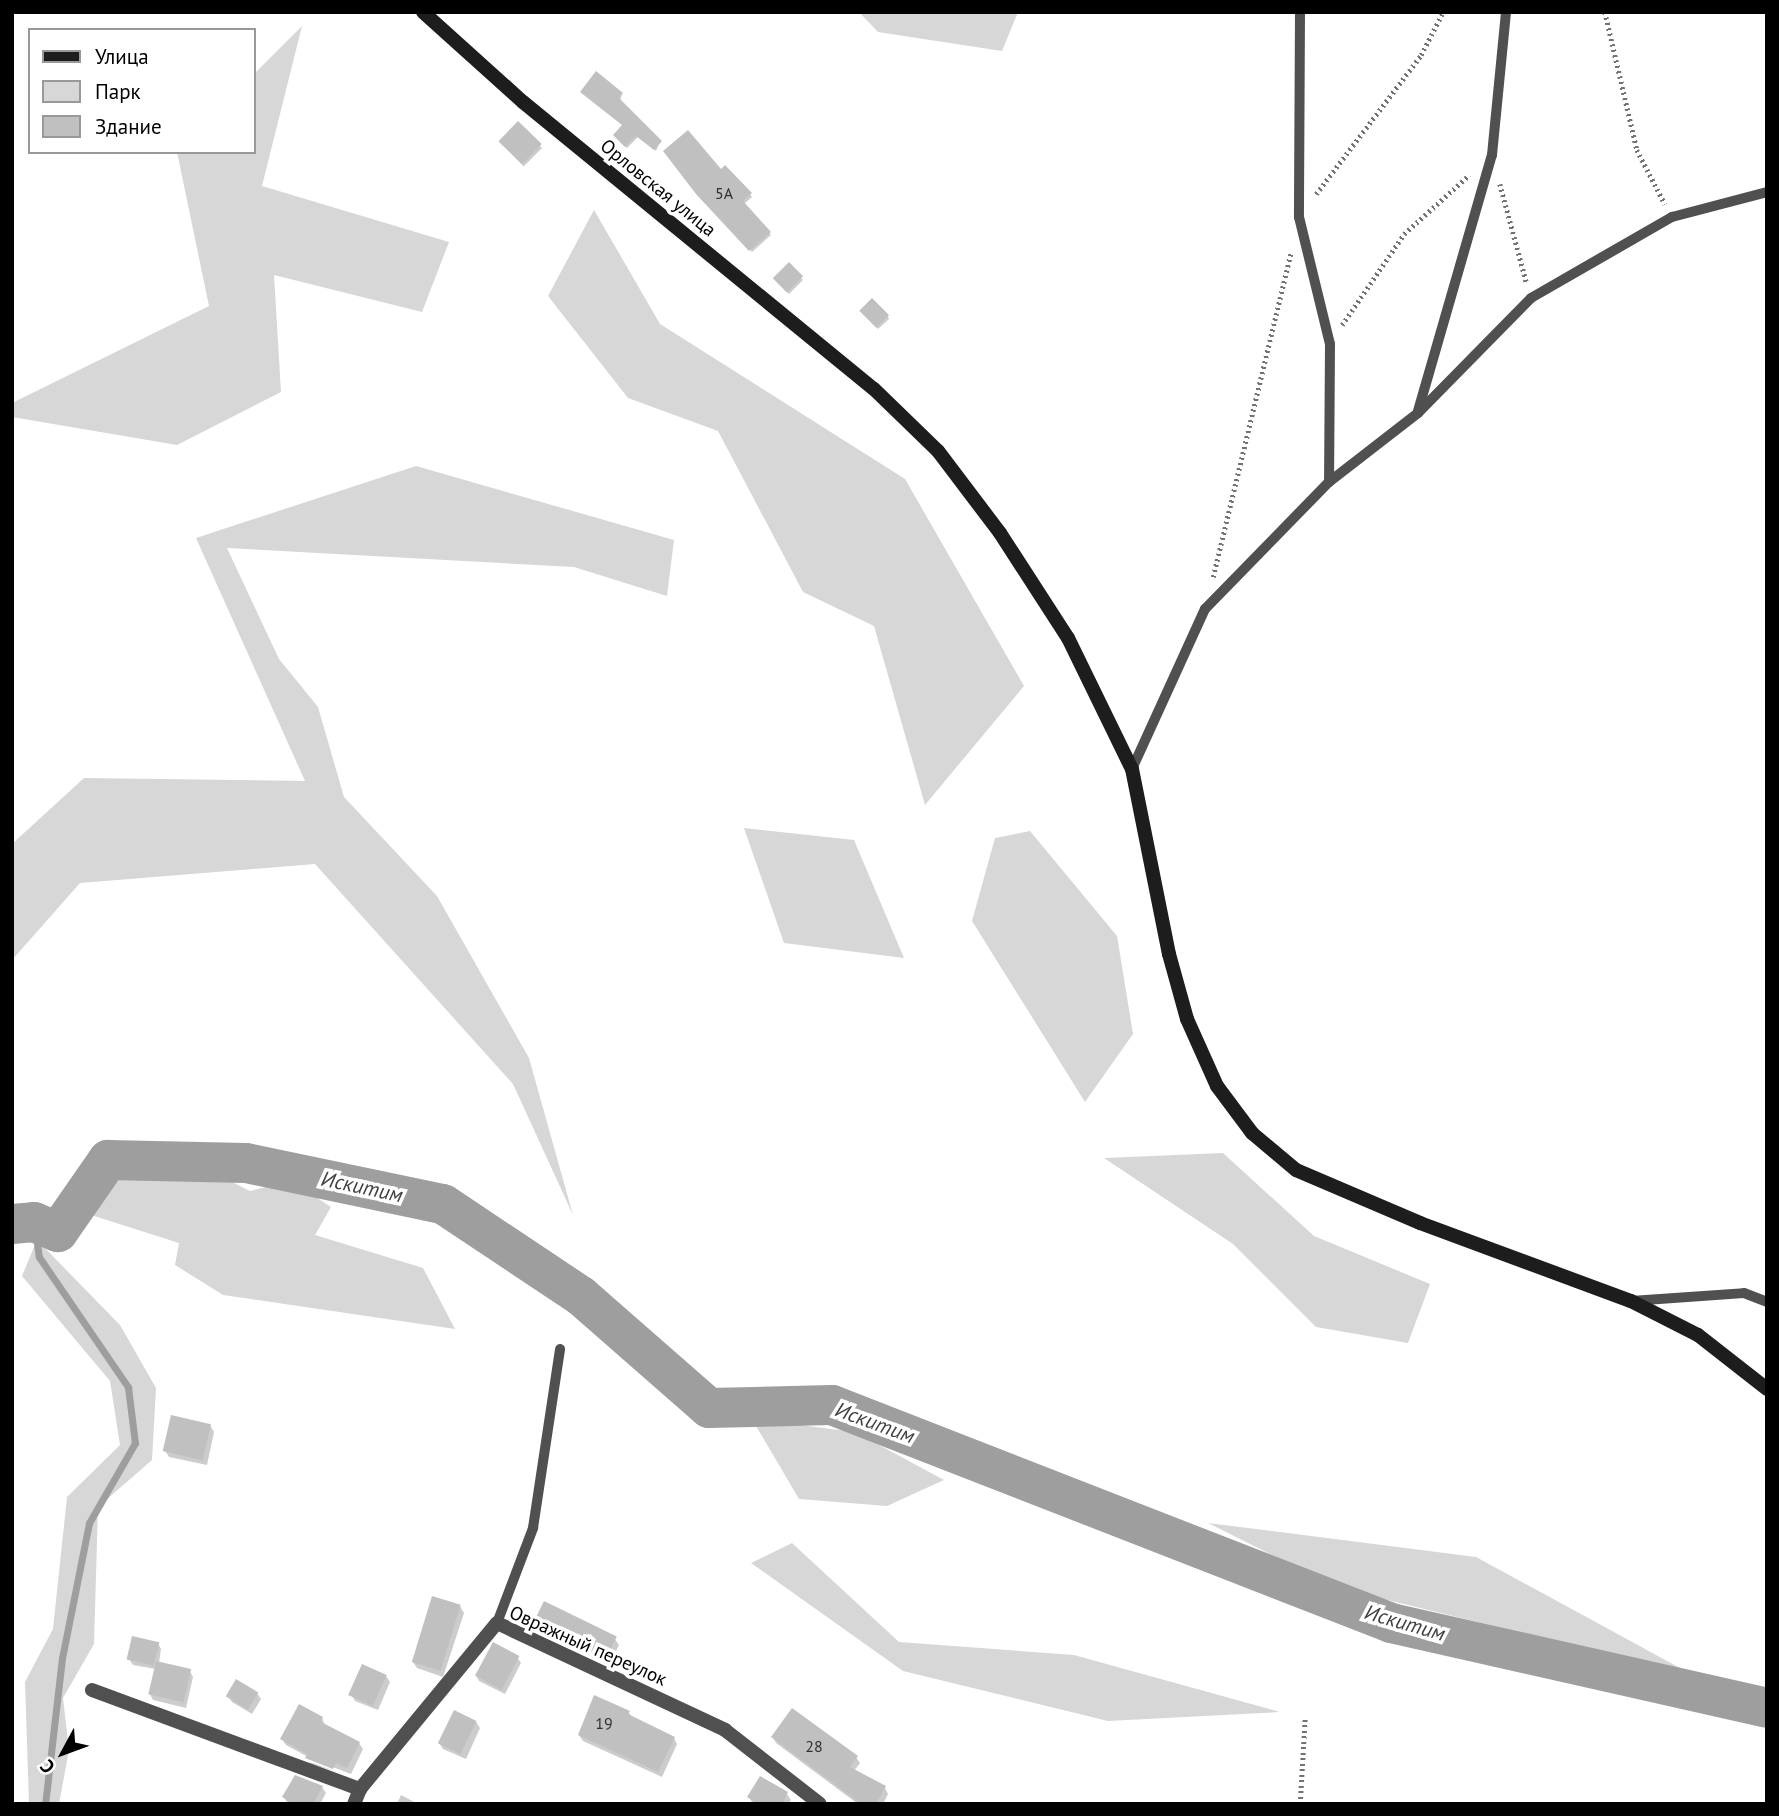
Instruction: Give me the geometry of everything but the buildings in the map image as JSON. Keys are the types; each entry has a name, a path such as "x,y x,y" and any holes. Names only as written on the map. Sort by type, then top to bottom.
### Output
{"main road":[{"name":"Орловская улица","path":"423,12 523,102 874,389 938,451 1000,533 1068,638 1132,769 1168,954 1187,1019 1217,1086 1252,1133 1296,1170 1420,1223 1631,1301 1698,1335 1767,1389"}],"street":[{"name":"Овражный переулок","path":"354,1804 360,1789 497,1623 725,1730 820,1804"},
{"path":"92,1690 360,1789"}],"lane":[{"path":"1300,12 1299,217 1330,344 1329,482"},
{"path":"1418,413 1492,155 1506,12"},
{"path":"1132,769 1205,609 1329,482 1418,413 1531,298 1672,217 1767,192"},
{"path":"1631,1301 1744,1293 1767,1302"},
{"path":"497,1623 533,1528 560,1349"}],"path":[{"path":"1205,609 1299,217 1421,55 1443,12"},
{"path":"1605,12 1637,150 1672,217"},
{"path":"1330,344 1404,234 1492,155 1531,298"},
{"path":"1300,1804 1305,1717"}],"green space":[{"path":"859,12 1018,12 1002,51 878,32"},
{"path":"302,26 262,186 449,242 422,312 274,275 281,392 177,445 12,417 12,403 209,306 177,154 256,154 256,72"},
{"path":"594,210 660,324 905,479 1024,686 925,805 874,626 803,592 718,431 628,398 548,296"},
{"path":"416,466 674,540 667,596 574,567 227,548 279,659 318,707 344,797 437,896 529,1058 573,1215 513,1084 315,864 80,883 12,960 12,844 84,778 305,781 196,538"},
{"path":"744,828 854,840 904,958 784,943"},
{"path":"1030,831 1117,936 1133,1034 1085,1102 972,921 995,838"},
{"path":"1223,1153 1314,1236 1430,1284 1408,1343 1316,1327 1233,1244 1104,1158"},
{"path":"212,1172 250,1191 291,1181 331,1207 315,1235 423,1268 455,1329 223,1295 175,1265 179,1243 88,1214 119,1173"},
{"path":"37,1240 120,1325 156,1388 152,1460 98,1507 94,1644 63,1698 69,1750 59,1804 29,1804 25,1682 53,1629 67,1497 120,1445 110,1381 22,1276"},
{"path":"752,1419 855,1432 944,1480 887,1506 799,1499"},
{"path":"1208,1523 1476,1557 1691,1674 1338,1588"},
{"path":"792,1543 899,1642 1074,1655 1280,1712 1108,1721 903,1671 751,1563"}],"waterway":[{"name":"Искитим","path":"12,1224 34,1222 58,1232 108,1160 246,1163 443,1204 581,1296 709,1408 832,1405 1391,1623 1767,1708"},
{"path":"34,1222 39,1257 128,1387 135,1443 89,1523 62,1658 45,1804"}]}
